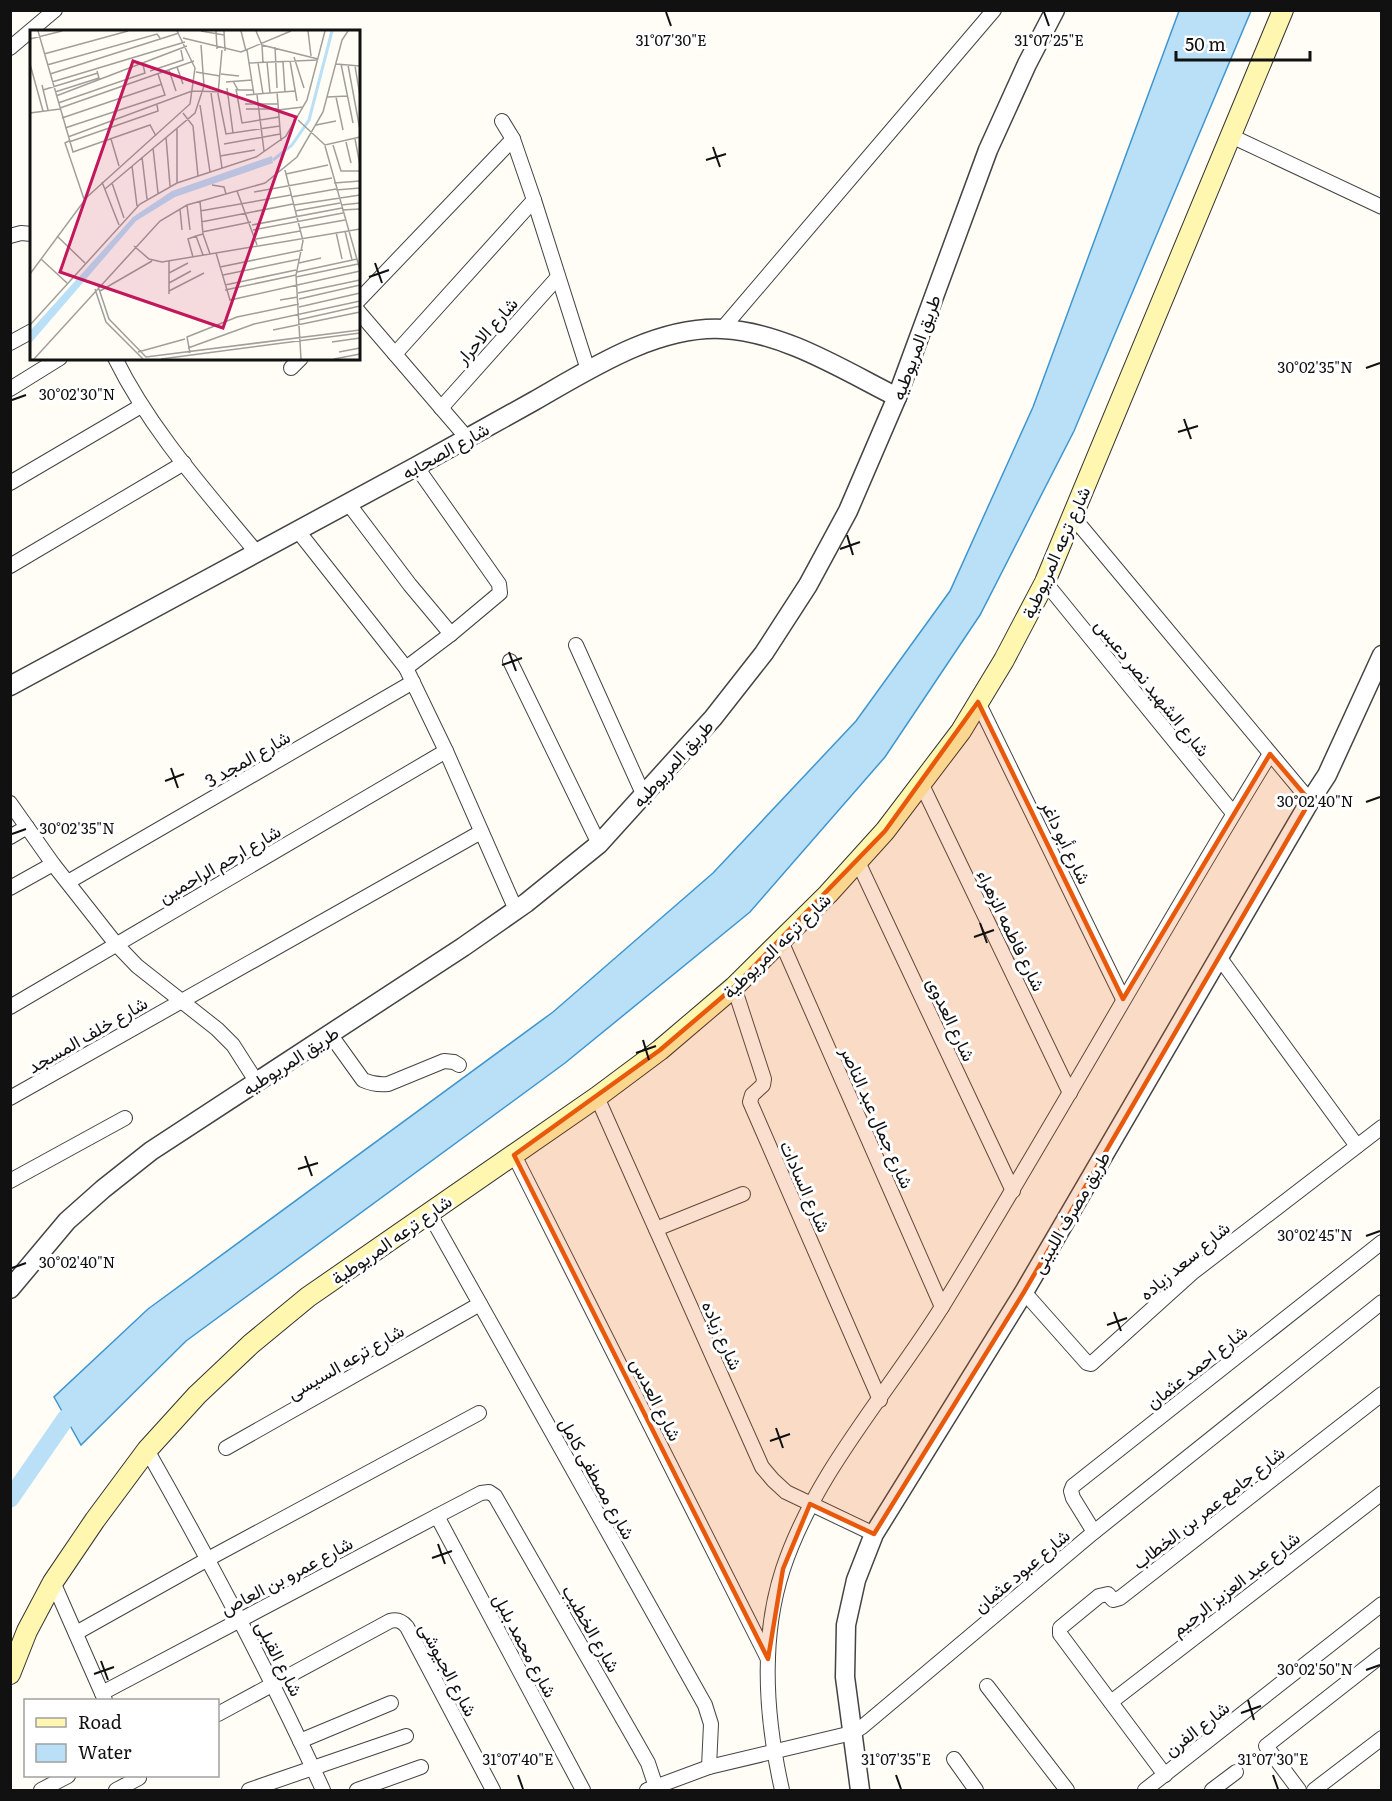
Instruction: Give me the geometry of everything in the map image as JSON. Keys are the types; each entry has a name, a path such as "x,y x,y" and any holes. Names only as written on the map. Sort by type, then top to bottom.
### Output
{"main road":[{"name":"شارع ترعه المريوطية","path":"10,1674 27,1631 53,1582 147,1450 197,1395 250,1344 308,1297 597,1097 660,1050 734,987 858,862 885,831 961,731 1004,660 1044,582 1073,517 1282,10"}],"street":[{"path":"31,30 55,10"},
{"path":"722,329 994,10"},
{"name":"طريق المريوطيه","path":"10,1289 67,1221 151,1151 463,947 516,910 599,844 721,708 764,652 808,585 848,511 897,397 988,150 1027,64 1055,10"},
{"path":"10,48 30,31"},
{"path":"502,121 513,139 588,370"},
{"path":"1231,136 1382,207"},
{"path":"360,299 513,139"},
{"path":"395,354 534,201"},
{"name":"شارع الاحرار","path":"441,408 558,277"},
{"path":"360,313 467,438"},
{"name":"شارع الصحابه","path":"10,686 298,531 588,370 645,343 683,333 722,329 768,338 794,346 897,397"},
{"path":"10,343 30,332"},
{"path":"10,388 57,360"},
{"path":"116,360 141,406 161,434 256,553"},
{"path":"10,483 141,406"},
{"path":"10,566 184,464"},
{"path":"406,668 451,634 500,593 501,589 416,466"},
{"path":"348,503 410,585 451,634"},
{"path":"1073,517 1310,801"},
{"path":"298,531 406,668 446,751 516,910"},
{"name":"شارع الشهيد نصر دعبس","path":"1044,582 1233,813"},
{"path":"576,645 644,796"},
{"name":"طريق مصرف اللبينى","path":"860,1791 845,1677 846,1625 856,1580 874,1534 1024,1292 1327,775 1382,655"},
{"path":"510,662 599,844"},
{"name":"شارع المجد 3","path":"68,882 413,682"},
{"name":"شارع أبو داغر","path":"978,702 1124,999"},
{"name":"شارع ارحم الراحمين","path":"10,1007 446,751"},
{"path":"782,1791 773,1751 770,1713 768,1659 772,1611 783,1569 810,1504 942,1307 1013,1191 1233,813 1270,754"},
{"name":"شارع فاطمه الزهراء","path":"921,783 1070,1093"},
{"path":"10,803 53,864 116,944 137,966 217,1029 233,1045 256,1081"},
{"path":"10,837 27,827"},
{"name":"شارع خلف المسجد","path":"10,1098 481,832"},
{"name":"شارع العدوى","path":"858,862 1013,1191"},
{"path":"10,888 53,864"},
{"name":"شارع جمال عبد الناصر","path":"781,941 942,1307"},
{"path":"1219,957 1357,1146"},
{"name":"شارع السادات","path":"734,987 764,1079 763,1085 752,1095 750,1102 880,1400"},
{"path":"330,1034 363,1080 370,1083 388,1084 444,1061 459,1065"},
{"name":"شارع زياده","path":"597,1097 762,1467 786,1492 874,1534"},
{"path":"10,1181 124,1118"},
{"name":"شارع سعد زياده","path":"1024,1292 1087,1363 1091,1364 1192,1273 1382,1126"},
{"name":"شارع العدس","path":"514,1155 768,1659"},
{"path":"656,1229 743,1194"},
{"name":"شارع مصطفى كامل","path":"429,1213 705,1705 711,1724 709,1767"},
{"name":"شارع احمد عثمان","path":"1094,1532 1072,1498 1073,1486 1382,1242"},
{"name":"شارع عبود عثمان","path":"654,1789 709,1767 852,1733 871,1721 1094,1532 1382,1302"},
{"name":"شارع ترعه السيسى","path":"226,1448 480,1304"},
{"name":"شارع جامع عمر بن الخطاب","path":"1111,1702 1060,1634 1060,1628 1099,1596 1108,1594 1113,1600 1120,1599 1382,1394"},
{"path":"76,1633 479,1413"},
{"name":"شارع القبلى","path":"147,1450 241,1620 323,1791"},
{"name":"شارع عمرو بن العاص","path":"104,1697 241,1620 481,1493 489,1492"},
{"name":"شارع الخطيب","path":"489,1492 495,1496 642,1751 654,1789"},
{"name":"شارع عبد العزيز الرحيم","path":"1111,1702 1382,1492"},
{"name":"شارع محمد بلبل","path":"437,1516 583,1791"},
{"path":"53,1582 104,1697"},
{"name":"شارع الفرن","path":"1145,1791 1382,1604"},
{"name":"شارع الجيوشى","path":"219,1713 390,1621 402,1621 493,1791"},
{"path":"1299,1791 1266,1746 1382,1655"},
{"path":"987,1686 1067,1791"},
{"path":"1111,1702 1165,1775"},
{"path":"300,1741 391,1703"},
{"path":"249,1791 406,1736"},
{"path":"1314,1791 1382,1738"},
{"path":"954,1759 976,1791"},
{"path":"357,1791 421,1767"},
{"path":"1212,1791 1236,1772"},
{"path":"41,1791 66,1777"},
{"path":"116,1791 141,1781"}],"highlighted area":[{"path":"978,702 1123,999 1270,754 1310,801 1024,1292 874,1534 810,1504 783,1569 768,1659 514,1155 660,1050 734,987 885,831"}],"water":[{"path":"1179,11 1251,11 1074,431 980,615 885,757 750,912 565,1063 186,1341 81,1445 54,1397 148,1309 553,1012 713,873 856,721 950,591 1033,407"}],"waterway":[{"path":"10,1499 66,1418"}]}
